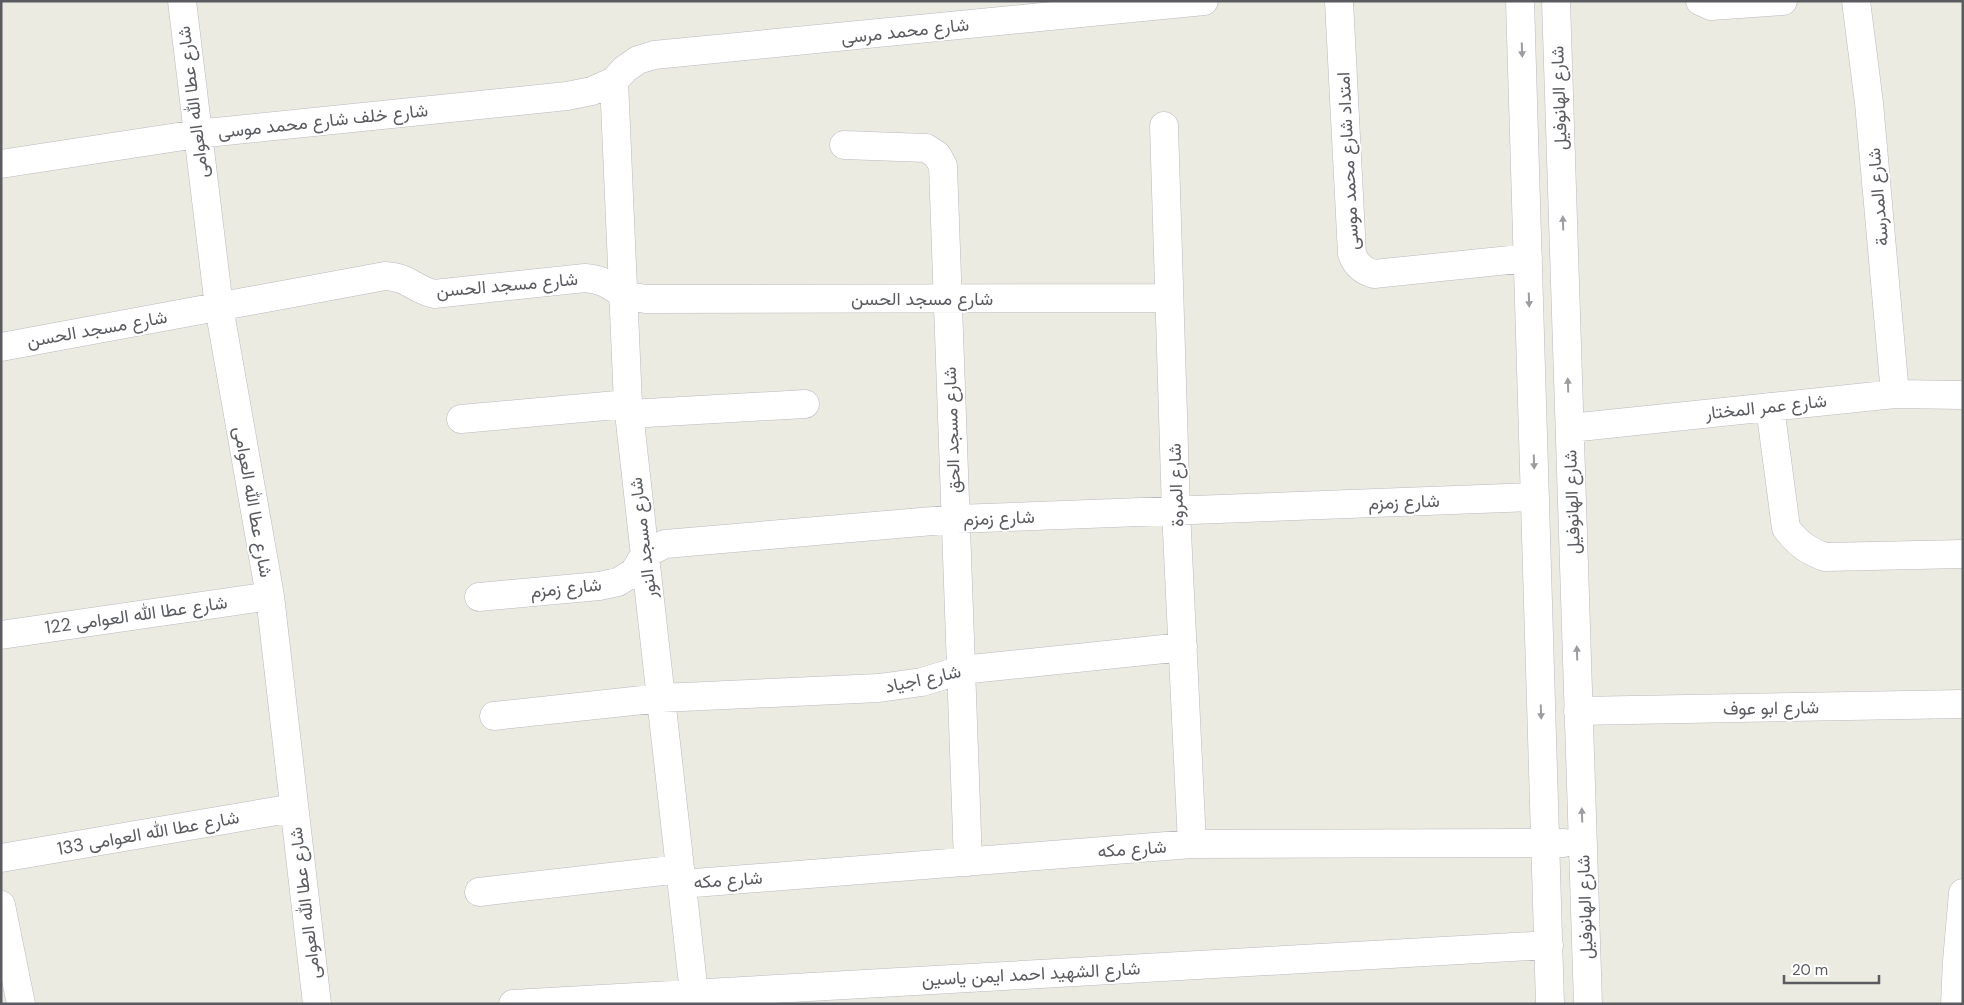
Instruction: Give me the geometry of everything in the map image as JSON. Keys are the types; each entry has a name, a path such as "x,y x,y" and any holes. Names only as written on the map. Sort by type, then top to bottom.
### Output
{"street":[{"name":"شارع عطا الله العوامى","path":"182,1 218,307 270,596 317,1004"},
{"name":"شارع محمد مرسى","path":"614,81 625,69 638,60 654,55 1204,1"},
{"name":"امتداد شارع محمد موسى","path":"1339,1 1352,254 1355,261 1367,272 1374,274 1528,258"},
{"name":"شارع الهانوفيل","path":"1520,1 1550,1004"},
{"name":"شارع الهانوفيل","path":"1556,1 1588,1004"},
{"path":"1700,1 1711,6 1783,1"},
{"name":"شارع المدرسة","path":"1856,1 1869,102 1895,394"},
{"name":"شارع خلف شارع محمد موسى","path":"1,164 197,134 568,96 592,91 614,81"},
{"name":"شارع مسجد النور","path":"614,81 628,409 694,994"},
{"name":"شارع المروة","path":"1164,126 1176,511 1192,844"},
{"name":"شارع مسجد الحق","path":"844,145 926,148 937,154 943,166 968,862"},
{"name":"شارع مسجد الحسن","path":"1,347 385,276 397,276 407,280 416,287 434,294 585,278 599,280 613,286 623,294 646,299 1169,298"},
{"name":"شارع عمر المختار","path":"1570,428 1895,394 1963,396"},
{"path":"461,419 628,409 805,404"},
{"path":"1770,407 1786,528 1796,541 1809,551 1825,557 1963,554"},
{"name":"شارع زمزم","path":"480,597 599,586 618,582 634,572 645,554 665,544 956,520 1535,497"},
{"name":"شارع عطا الله العوامى 122","path":"1,635 270,596"},
{"name":"شارع اجياد","path":"494,716 662,698 879,688 922,682 961,670 1183,647"},
{"name":"شارع ابو عوف","path":"1578,711 1963,704"},
{"name":"شارع عطا الله العوامى 133","path":"1,858 294,808"},
{"name":"شارع مكه","path":"479,892 681,876 968,862 1192,844 1583,843"},
{"path":"1955,1004 1960,961 1963,893"},
{"path":"1,905 21,1004"},
{"name":"شارع الشهيد احمد ايمن ياسين","path":"513,1004 694,994 760,997 1549,945"}]}
